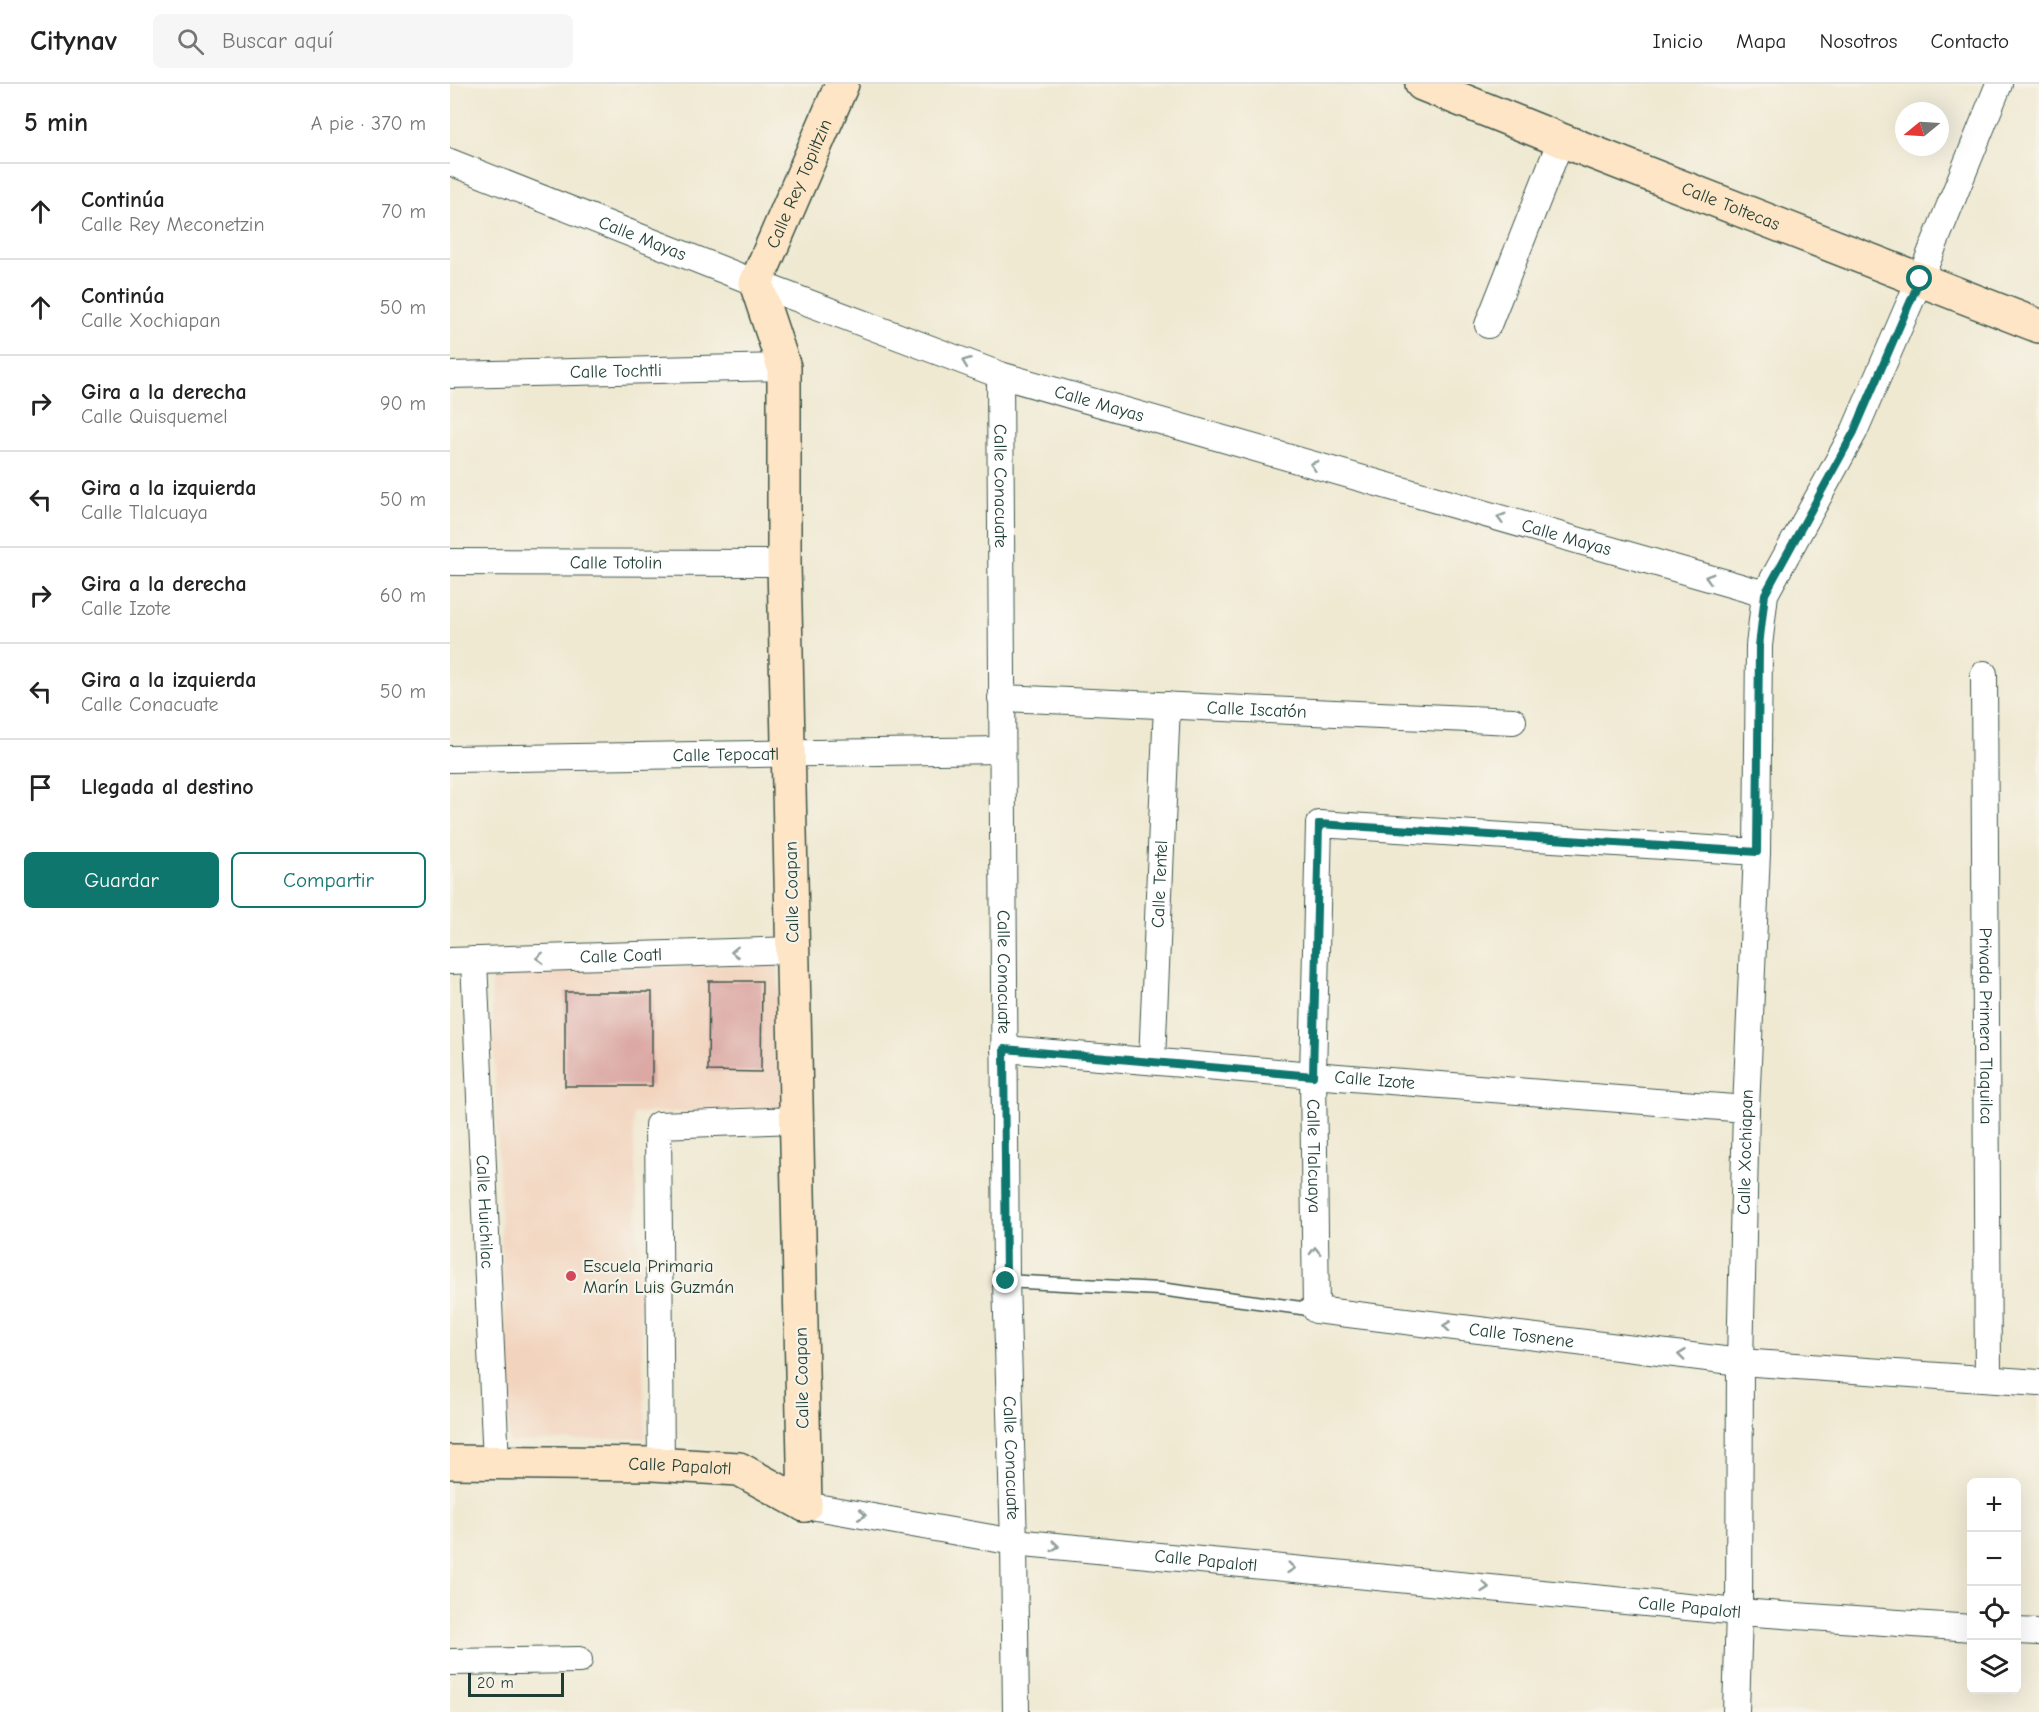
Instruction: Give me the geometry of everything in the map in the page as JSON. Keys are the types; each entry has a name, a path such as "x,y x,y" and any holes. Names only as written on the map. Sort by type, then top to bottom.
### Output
{"street":[{"name":"Calle Rey Topiltzin","path":"756,283 842,84"},
{"name":"Calle Toltecas","path":"1422,84 2039,326"},
{"path":"1765,594 1854,432 1920,279 1999,84"},
{"path":"1488,325 1561,140"},
{"name":"Calle Mayas","path":"450,162 756,283 1000,375 1765,594"},
{"name":"Calle Coapan","path":"756,283 784,367 784,563 805,1505"},
{"name":"Calle Tochtli","path":"453,368 784,367"},
{"name":"Calle Conacuate","path":"1000,375 1006,1281 1014,1542 1016,1712"},
{"name":"Calle Totolin","path":"450,562 784,563"},
{"name":"Calle Xochiapan","path":"1736,1712 1739,1612 1740,1362 1746,1109 1757,852 1759,646 1765,594"},
{"name":"Privada Primera Tlaquilca","path":"1984,674 1988,1379"},
{"name":"Calle Iscatón","path":"1001,698 1513,721"},
{"name":"Calle Tentel","path":"1152,1061 1167,705"},
{"name":"Calle Tepocatl","path":"450,759 1001,750"},
{"name":"Calle Tlalcuaya","path":"1316,1310 1313,1076 1319,824 1757,852"},
{"name":"Calle Coatl","path":"462,961 793,950"},
{"name":"Calle Huichilac","path":"462,961 496,1462"},
{"name":"Calle Izote","path":"1004,1049 1313,1076 1746,1109"},
{"path":"661,1464 658,1125 797,1120"},
{"name":"Calle Tosnene","path":"1316,1310 1740,1362 2039,1383"},
{"name":"Calle Papalotl","path":"450,1462 661,1464 739,1468 805,1505 1014,1542 1739,1612 1967,1628"},
{"path":"2021,1631 2039,1632"},
{"path":"450,1662 579,1660"}],"lane":[{"name":"Calle Tosnene","path":"1006,1281 1160,1289 1316,1310"}],"shaded area":[{"name":"Escuela Primaria Marín Luis Guzmán","path":"778,964 783,1108 633,1114 646,1438 509,1442 491,973"}],"building":[{"path":"709,981 762,981 761,1072 708,1071"},
{"path":"565,992 652,992 652,1086 565,1086"}],"place":[{"name":"Escuela Primaria Marín Luis Guzmán","path":"571,1276"}],"route":[{"path":"1006,1281 1004,1049 1313,1076 1319,824 1757,852 1759,646 1765,594 1854,432 1920,279"}]}
